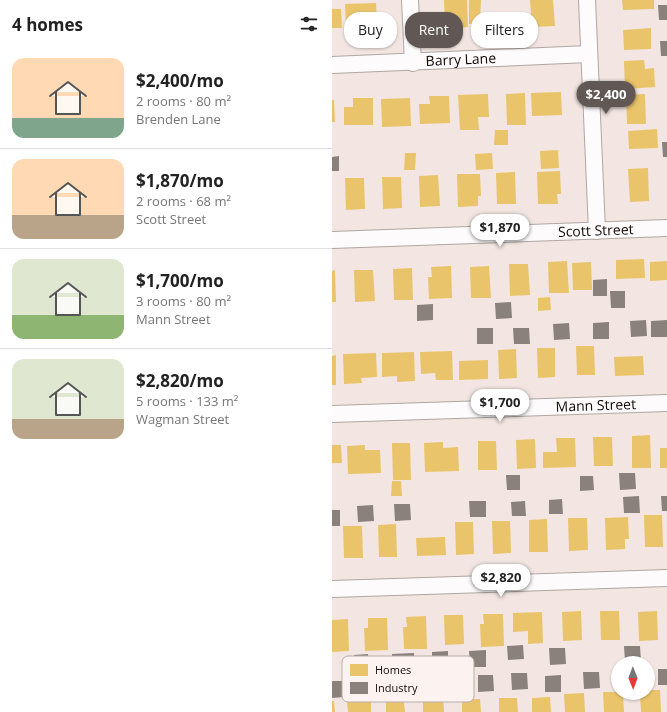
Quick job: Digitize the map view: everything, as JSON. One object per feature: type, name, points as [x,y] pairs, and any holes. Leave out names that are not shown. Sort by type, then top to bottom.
[{"type":"street","points":[[410,0],[413,63]]},
{"type":"street","points":[[587,0],[598,231]]},
{"type":"street","name":"Barry Lane","points":[[332,65],[413,63],[589,54]]},
{"type":"street","name":"Scott Street","points":[[332,240],[667,228]]},
{"type":"street","name":"Mann Street","points":[[332,414],[667,403]]},
{"type":"street","points":[[332,589],[667,578]]},
{"type":"building: Homes","points":[[444,0],[467,0],[468,27],[463,27],[463,12],[444,12]]},
{"type":"building: Homes","points":[[469,0],[481,0],[480,12],[471,12],[471,24],[469,24]]},
{"type":"building: Homes","points":[[530,0],[553,0],[555,26],[538,27],[538,12],[531,12]]},
{"type":"building: Homes","points":[[622,0],[654,0],[654,9],[623,10]]},
{"type":"building: Homes","points":[[376,3],[376,12],[345,12],[345,4]]},
{"type":"building: Homes","points":[[332,9],[341,9],[342,28],[332,28]]},
{"type":"building: Homes","points":[[651,28],[651,49],[624,50],[623,30]]},
{"type":"building: Homes","points":[[644,60],[645,69],[654,68],[655,87],[625,89],[624,61]]},
{"type":"building: Homes","points":[[561,92],[562,115],[532,116],[531,93]]},
{"type":"building: Homes","points":[[525,93],[526,125],[507,125],[506,94]]},
{"type":"building: Homes","points":[[488,94],[489,117],[478,117],[479,130],[460,130],[458,95]]},
{"type":"building: Homes","points":[[645,94],[646,124],[627,124],[626,95]]},
{"type":"building: Homes","points":[[429,96],[449,96],[450,123],[420,124],[419,104],[430,104]]},
{"type":"building: Homes","points":[[353,98],[373,98],[373,125],[344,125],[344,107],[353,107]]},
{"type":"building: Homes","points":[[410,98],[411,126],[382,127],[381,99]]},
{"type":"building: Homes","points":[[332,100],[334,100],[335,122],[332,122]]},
{"type":"building: Homes","points":[[657,129],[658,148],[629,149],[628,131]]},
{"type":"building: Homes","points":[[495,130],[508,130],[508,145],[494,145]]},
{"type":"building: Homes","points":[[558,150],[559,168],[541,169],[540,151]]},
{"type":"building: Homes","points":[[405,153],[416,153],[415,170],[404,170]]},
{"type":"building: Homes","points":[[492,153],[493,169],[476,170],[475,154]]},
{"type":"building: Homes","points":[[648,168],[649,201],[630,202],[628,169]]},
{"type":"building: Homes","points":[[560,171],[561,194],[557,194],[558,204],[538,204],[537,172]]},
{"type":"building: Homes","points":[[515,172],[516,204],[497,204],[496,173]]},
{"type":"building: Homes","points":[[457,174],[480,174],[481,196],[478,196],[478,206],[458,207]]},
{"type":"building: Homes","points":[[438,175],[440,206],[420,207],[419,176]]},
{"type":"building: Homes","points":[[382,177],[401,177],[402,208],[383,209]]},
{"type":"building: Homes","points":[[345,178],[364,178],[365,209],[346,210]]},
{"type":"building: Homes","points":[[644,259],[645,278],[616,279],[616,260]]},
{"type":"building: Homes","points":[[567,261],[569,293],[549,293],[548,262]]},
{"type":"building: Homes","points":[[667,261],[667,280],[650,281],[650,262]]},
{"type":"building: Homes","points":[[591,262],[592,290],[573,290],[572,263]]},
{"type":"building: Homes","points":[[509,264],[528,264],[530,295],[510,296]]},
{"type":"building: Homes","points":[[451,266],[452,298],[429,299],[428,277],[432,277],[431,267]]},
{"type":"building: Homes","points":[[489,266],[491,298],[471,298],[470,267]]},
{"type":"building: Homes","points":[[412,268],[413,300],[394,300],[393,269]]},
{"type":"building: Homes","points":[[335,270],[336,302],[332,302],[332,271]]},
{"type":"building: Homes","points":[[354,270],[373,270],[375,301],[355,302]]},
{"type":"building: Homes","points":[[550,297],[551,310],[538,311],[538,298]]},
{"type":"building: Homes","points":[[576,346],[594,346],[595,375],[577,375]]},
{"type":"building: Homes","points":[[537,348],[555,348],[555,377],[538,378]]},
{"type":"building: Homes","points":[[516,349],[517,378],[499,379],[498,350]]},
{"type":"building: Homes","points":[[452,351],[453,380],[436,380],[435,373],[421,374],[420,352]]},
{"type":"building: Homes","points":[[414,352],[415,381],[397,382],[397,376],[382,377],[382,353]]},
{"type":"building: Homes","points":[[376,353],[377,377],[361,378],[362,383],[344,384],[343,354]]},
{"type":"building: Homes","points":[[336,355],[336,385],[332,385],[332,356]]},
{"type":"building: Homes","points":[[643,356],[644,375],[615,376],[614,357]]},
{"type":"building: Homes","points":[[488,360],[488,379],[459,380],[459,361]]},
{"type":"building: Homes","points":[[650,435],[651,468],[632,468],[632,436]]},
{"type":"building: Homes","points":[[593,437],[612,437],[613,466],[594,466]]},
{"type":"building: Homes","points":[[556,438],[575,438],[576,467],[543,468],[543,452],[557,452]]},
{"type":"building: Homes","points":[[535,439],[536,468],[517,469],[516,440]]},
{"type":"building: Homes","points":[[478,441],[496,441],[497,470],[478,470]]},
{"type":"building: Homes","points":[[443,442],[443,448],[458,447],[459,471],[425,472],[424,443]]},
{"type":"building: Homes","points":[[392,443],[410,443],[411,480],[393,480]]},
{"type":"building: Homes","points":[[332,445],[341,445],[342,463],[332,463]]},
{"type":"building: Homes","points":[[365,445],[365,450],[380,450],[381,473],[348,474],[347,446]]},
{"type":"building: Homes","points":[[660,448],[667,448],[667,468],[660,468]]},
{"type":"building: Homes","points":[[392,481],[401,481],[402,496],[391,496]]},
{"type":"building: Homes","points":[[644,515],[662,515],[663,547],[645,547]]},
{"type":"building: Homes","points":[[628,517],[629,539],[625,539],[625,549],[606,550],[605,518]]},
{"type":"building: Homes","points":[[568,518],[587,518],[588,550],[569,551]]},
{"type":"building: Homes","points":[[547,519],[548,552],[529,552],[529,520]]},
{"type":"building: Homes","points":[[492,521],[510,521],[511,553],[493,554]]},
{"type":"building: Homes","points":[[455,522],[473,522],[474,554],[456,555]]},
{"type":"building: Homes","points":[[396,524],[397,557],[379,557],[378,525]]},
{"type":"building: Homes","points":[[343,526],[362,526],[363,558],[344,558]]},
{"type":"building: Homes","points":[[445,537],[446,555],[417,556],[416,538]]},
{"type":"building: Homes","points":[[581,611],[582,640],[563,641],[562,612]]},
{"type":"building: Homes","points":[[600,611],[619,611],[620,640],[601,640]]},
{"type":"building: Homes","points":[[657,611],[658,640],[639,641],[638,612]]},
{"type":"building: Homes","points":[[542,612],[543,643],[528,644],[528,631],[513,632],[513,613]]},
{"type":"building: Homes","points":[[483,614],[503,614],[504,646],[481,647],[480,624],[484,624]]},
{"type":"building: Homes","points":[[444,615],[463,615],[464,644],[445,645]]},
{"type":"building: Homes","points":[[426,616],[427,649],[404,649],[403,627],[407,627],[406,617]]},
{"type":"building: Homes","points":[[368,618],[387,618],[388,650],[365,651],[364,628],[368,628]]},
{"type":"building: Homes","points":[[348,619],[349,651],[332,652],[332,620]]},
{"type":"building: Homes","points":[[655,690],[660,690],[661,712],[641,712],[640,700],[655,700]]},
{"type":"building: Homes","points":[[603,692],[611,692],[611,700],[623,700],[624,712],[604,712]]},
{"type":"building: Homes","points":[[584,693],[585,712],[565,712],[564,694]]},
{"type":"building: Homes","points":[[550,697],[551,712],[532,712],[532,698]]},
{"type":"building: Homes","points":[[499,698],[517,698],[518,712],[499,712]]},
{"type":"building: Homes","points":[[474,699],[480,699],[481,712],[462,712],[462,702],[474,702]]},
{"type":"building: Homes","points":[[332,701],[334,701],[335,712],[332,712]]},
{"type":"building: Homes","points":[[347,702],[371,702],[371,712],[348,712]]},
{"type":"building: Homes","points":[[386,702],[404,702],[405,712],[386,712]]},
{"type":"building: Homes","points":[[423,702],[443,702],[444,712],[423,712]]},
{"type":"building: Industry","points":[[658,5],[667,5],[667,20],[659,20]]},
{"type":"building: Industry","points":[[660,41],[667,41],[667,56],[661,56]]},
{"type":"building: Industry","points":[[662,142],[667,142],[667,157],[663,157]]},
{"type":"building: Industry","points":[[339,156],[339,171],[332,171],[332,157]]},
{"type":"building: Industry","points":[[607,279],[607,296],[593,296],[593,280]]},
{"type":"building: Industry","points":[[610,291],[625,291],[625,308],[611,308]]},
{"type":"building: Industry","points":[[511,302],[512,318],[496,319],[495,303]]},
{"type":"building: Industry","points":[[433,304],[433,320],[417,321],[417,305]]},
{"type":"building: Industry","points":[[646,320],[647,336],[631,337],[630,321]]},
{"type":"building: Industry","points":[[667,320],[667,337],[651,337],[651,321]]},
{"type":"building: Industry","points":[[609,322],[609,339],[593,339],[593,323]]},
{"type":"building: Industry","points":[[569,323],[570,339],[554,340],[553,324]]},
{"type":"building: Industry","points":[[477,328],[493,328],[493,344],[477,344]]},
{"type":"building: Industry","points":[[513,328],[529,328],[530,344],[514,344]]},
{"type":"building: Industry","points":[[619,473],[635,473],[636,489],[620,490]]},
{"type":"building: Industry","points":[[506,475],[520,475],[520,490],[507,490]]},
{"type":"building: Industry","points":[[580,476],[593,476],[594,490],[580,491]]},
{"type":"building: Industry","points":[[639,496],[640,513],[624,513],[623,497]]},
{"type":"building: Industry","points":[[661,496],[667,496],[667,511],[662,511]]},
{"type":"building: Industry","points":[[562,499],[563,514],[549,514],[549,500]]},
{"type":"building: Industry","points":[[469,501],[486,501],[486,517],[470,517]]},
{"type":"building: Industry","points":[[525,501],[526,516],[512,516],[511,502]]},
{"type":"building: Industry","points":[[394,504],[410,504],[411,520],[395,521]]},
{"type":"building: Industry","points":[[373,505],[374,521],[358,522],[357,506]]},
{"type":"building: Industry","points":[[332,510],[340,510],[340,526],[332,526]]},
{"type":"building: Industry","points":[[523,645],[524,659],[508,660],[507,646]]},
{"type":"building: Industry","points":[[624,646],[640,646],[641,656],[625,656]]},
{"type":"building: Industry","points":[[549,648],[565,648],[566,664],[550,665]]},
{"type":"building: Industry","points":[[486,650],[486,667],[474,667],[474,656],[469,656],[469,651]]},
{"type":"building: Industry","points":[[448,651],[448,656],[432,656],[432,652]]},
{"type":"building: Industry","points":[[414,653],[414,656],[392,656],[392,654]]},
{"type":"building: Industry","points":[[368,654],[368,656],[354,656]]},
{"type":"building: Industry","points":[[658,669],[667,669],[667,685],[658,685]]},
{"type":"building: Industry","points":[[583,672],[599,672],[600,688],[584,689]]},
{"type":"building: Industry","points":[[511,673],[527,673],[528,689],[512,690]]},
{"type":"building: Industry","points":[[478,675],[493,675],[494,691],[478,692]]},
{"type":"building: Industry","points":[[561,675],[561,692],[545,692],[545,676]]},
{"type":"building: Industry","points":[[332,681],[342,681],[342,697],[332,698]]}]
